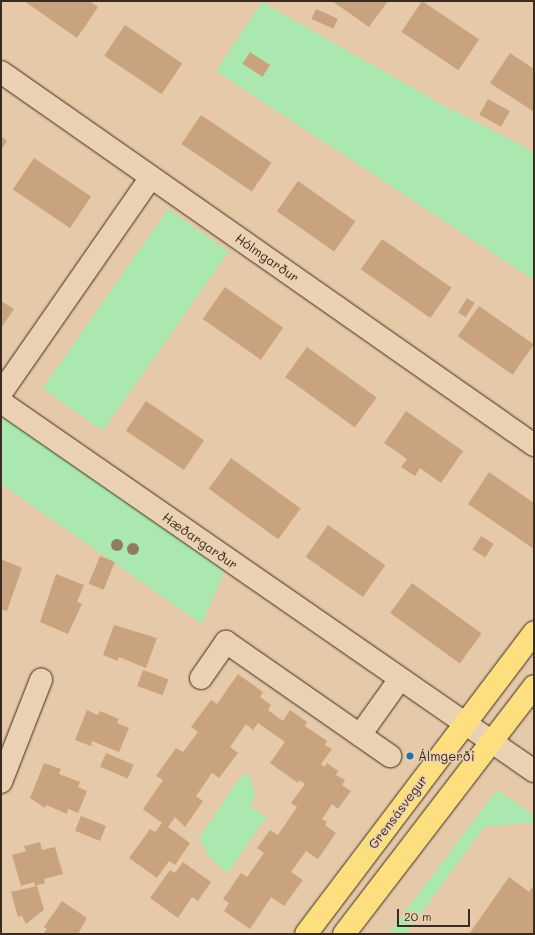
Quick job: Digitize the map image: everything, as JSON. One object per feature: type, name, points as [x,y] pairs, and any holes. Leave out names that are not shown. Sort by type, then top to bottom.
[{"type":"main road","name":"Grensásvegur","points":[[306,934],[534,632]]},
{"type":"main road","points":[[344,934],[534,686]]},
{"type":"street","name":"Hólmgarður","points":[[1,72],[534,445]]},
{"type":"street","points":[[1,394],[151,177]]},
{"type":"street","name":"Hæðargarður","points":[[1,402],[491,742]]},
{"type":"street","points":[[200,678],[226,642],[390,756]]},
{"type":"street","points":[[360,735],[400,679]]},
{"type":"street","points":[[1,782],[41,680]]},
{"type":"street","points":[[491,742],[534,771]]},
{"type":"green space","points":[[262,2],[441,104],[534,152],[534,280],[216,71]]},
{"type":"green space","points":[[168,209],[229,251],[103,431],[42,388]]},
{"type":"green space","points":[[1,414],[226,568],[202,624],[1,484]]},
{"type":"green space","points":[[248,772],[255,794],[250,806],[266,817],[228,873],[210,858],[199,838],[238,780]]},
{"type":"green space","points":[[497,790],[534,815],[534,826],[530,823],[484,827],[406,934],[388,934]]},
{"type":"building","points":[[24,1],[89,1],[98,7],[77,38]]},
{"type":"building","points":[[332,1],[388,1],[369,27]]},
{"type":"building","points":[[422,1],[479,40],[459,70],[401,32]]},
{"type":"building","points":[[316,9],[338,19],[333,29],[312,19]]},
{"type":"building","points":[[125,25],[182,64],[162,94],[104,56]]},
{"type":"building","points":[[250,52],[270,65],[263,77],[242,64]]},
{"type":"building","points":[[510,53],[534,69],[534,112],[490,83]]},
{"type":"building","points":[[488,99],[510,111],[501,127],[479,115]]},
{"type":"building","points":[[201,115],[271,163],[252,192],[181,144]]},
{"type":"building","points":[[1,136],[7,141],[1,150]]},
{"type":"building","points":[[34,158],[91,197],[70,228],[13,190]]},
{"type":"building","points":[[298,181],[355,221],[334,251],[277,211]]},
{"type":"building","points":[[382,239],[452,288],[430,318],[361,269]]},
{"type":"building","points":[[225,287],[283,328],[261,360],[203,319]]},
{"type":"building","points":[[467,298],[475,303],[466,317],[458,312]]},
{"type":"building","points":[[1,301],[14,309],[1,328]]},
{"type":"building","points":[[479,306],[534,344],[513,375],[458,336]]},
{"type":"building","points":[[307,347],[377,398],[355,427],[285,377]]},
{"type":"building","points":[[146,401],[204,440],[184,470],[126,431]]},
{"type":"building","points":[[406,411],[463,451],[441,483],[420,468],[415,476],[401,467],[407,459],[384,443]]},
{"type":"building","points":[[231,458],[301,509],[278,539],[209,489]]},
{"type":"building","points":[[489,472],[534,503],[534,549],[468,504]]},
{"type":"building","points":[[328,525],[385,565],[363,597],[306,557]]},
{"type":"building","points":[[481,536],[494,544],[485,558],[473,550]]},
{"type":"building","points":[[100,556],[115,562],[104,590],[89,584]]},
{"type":"building","points":[[1,559],[22,568],[7,611],[1,609]]},
{"type":"building","points":[[56,574],[84,585],[77,602],[82,604],[68,634],[40,622]]},
{"type":"building","points":[[412,583],[482,634],[460,663],[390,613]]},
{"type":"building","points":[[114,625],[157,638],[146,668],[119,657],[118,661],[103,655]]},
{"type":"building","points":[[143,670],[168,679],[163,695],[137,686]]},
{"type":"building","points":[[238,674],[263,692],[260,697],[271,705],[268,710],[283,721],[290,710],[307,722],[305,726],[327,741],[325,745],[332,749],[321,764],[324,767],[327,763],[338,771],[336,775],[345,780],[342,785],[351,791],[338,809],[332,804],[322,819],[327,822],[325,825],[336,833],[318,859],[306,851],[291,872],[303,880],[284,906],[271,897],[250,929],[224,911],[229,903],[223,899],[241,873],[247,877],[264,853],[257,848],[270,830],[278,835],[297,807],[291,803],[305,784],[299,780],[298,783],[270,763],[285,742],[258,723],[253,730],[246,724],[230,747],[238,753],[219,778],[212,773],[196,796],[203,801],[185,827],[175,817],[168,827],[190,843],[175,865],[169,861],[157,878],[129,858],[150,829],[155,832],[162,823],[143,809],[163,780],[156,776],[176,748],[183,752],[198,732],[191,727],[211,700],[217,704]]},
{"type":"building","points":[[87,710],[98,715],[100,711],[119,719],[117,723],[129,728],[119,752],[92,741],[91,746],[75,740]]},
{"type":"building","points":[[106,753],[134,765],[128,779],[100,767]]},
{"type":"building","points":[[44,763],[61,769],[59,774],[80,782],[78,787],[87,791],[78,813],[68,809],[67,814],[46,805],[45,808],[30,798]]},
{"type":"building","points":[[81,816],[106,826],[100,841],[75,831]]},
{"type":"building","points":[[40,842],[42,850],[55,847],[63,874],[44,879],[45,883],[35,886],[34,882],[21,886],[12,855],[26,851],[24,846]]},
{"type":"building","points":[[183,862],[211,882],[198,901],[192,897],[178,918],[150,898],[170,870],[175,873]]},
{"type":"building","points":[[509,877],[529,892],[534,885],[534,933],[469,934]]},
{"type":"building","points":[[37,886],[44,910],[26,924],[22,916],[18,917],[11,892]]},
{"type":"building","points":[[62,901],[87,918],[78,934],[43,934],[47,929],[44,927]]},
{"type":"place","name":"Álmgerði","points":[[410,756]]}]
